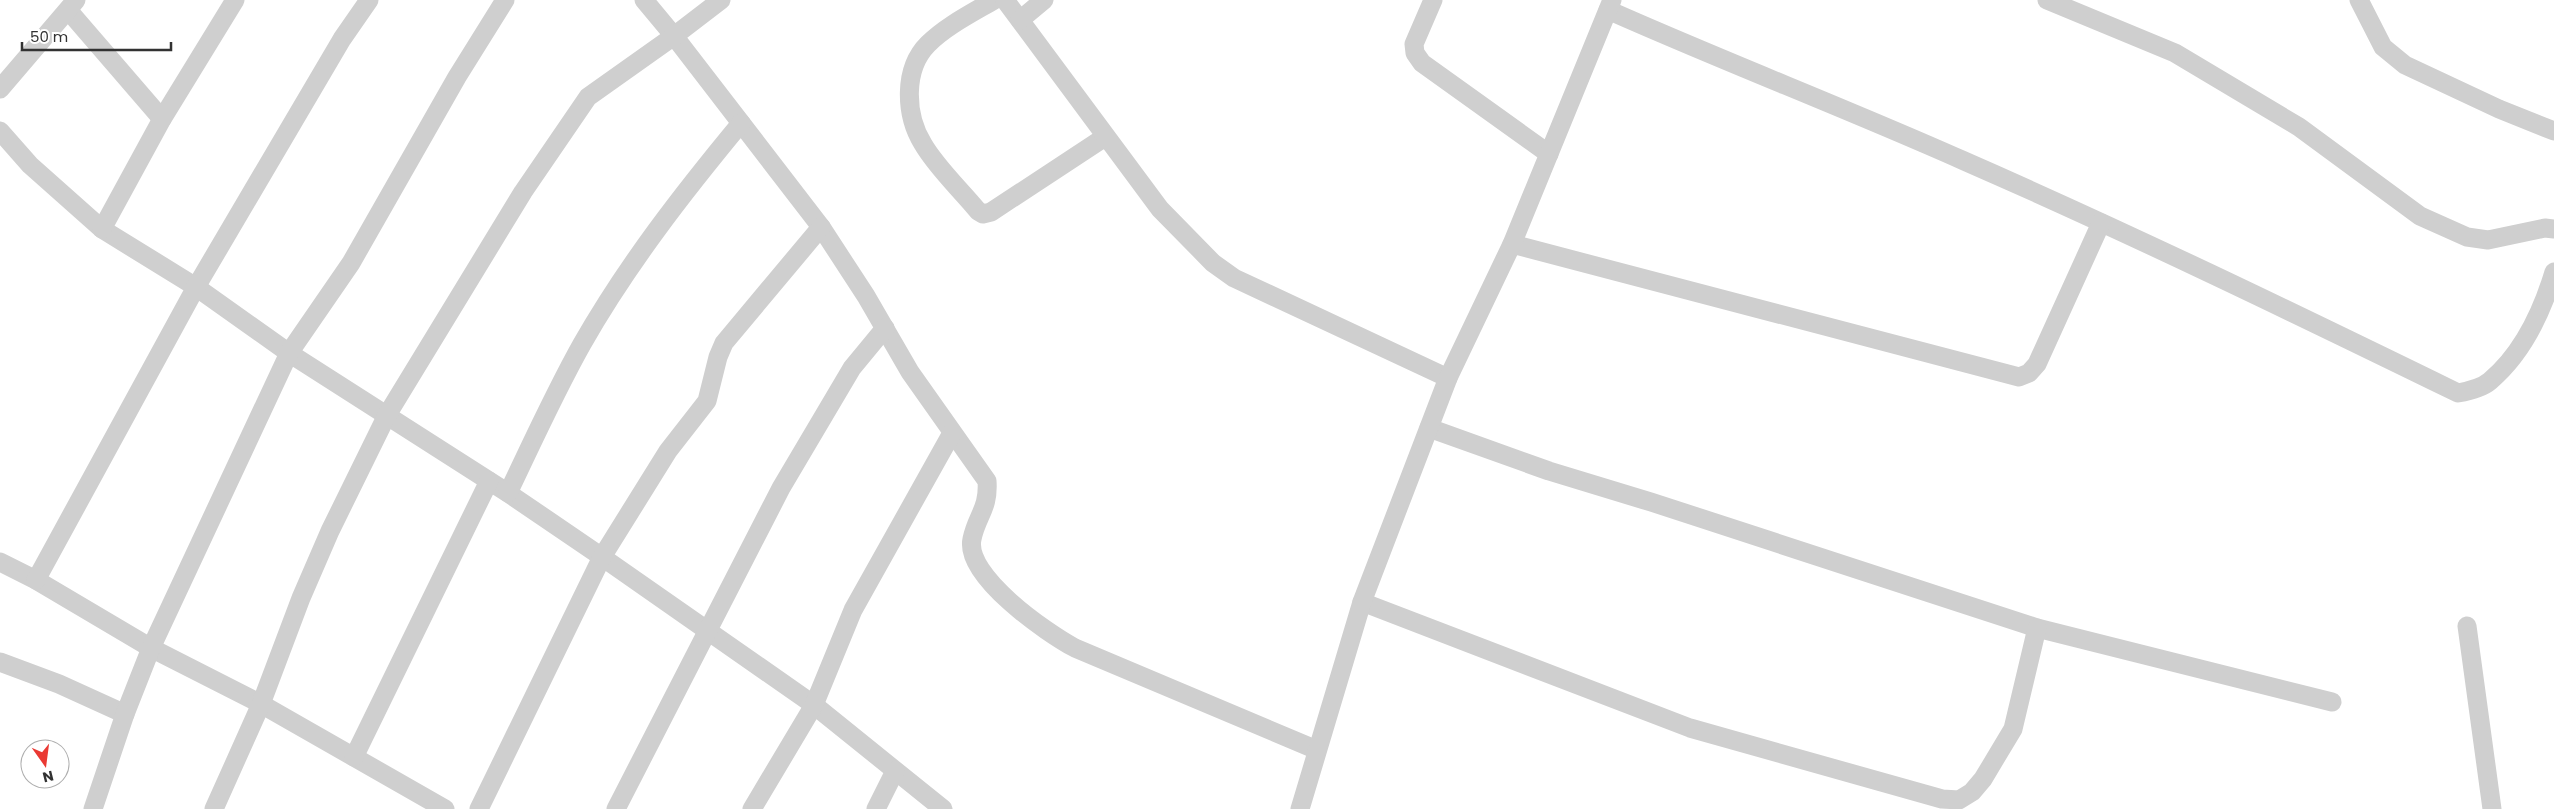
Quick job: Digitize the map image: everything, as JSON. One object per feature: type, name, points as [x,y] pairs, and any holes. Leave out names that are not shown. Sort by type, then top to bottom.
[{"type":"street","points":[[102,229],[162,119],[235,0]]},
{"type":"street","points":[[36,580],[196,287],[342,38],[369,0]]},
{"type":"street","points":[[93,809],[125,714],[151,648],[289,353],[351,263],[457,77],[505,0]]},
{"type":"street","points":[[644,0],[674,36],[820,226],[885,328],[910,372],[987,481],[986,507],[972,539],[975,561],[1008,599],[1051,635],[1075,648],[1318,750]]},
{"type":"street","points":[[214,809],[261,704],[301,598],[330,531],[387,416],[523,192],[588,97],[721,0]]},
{"type":"street","points":[[994,0],[952,26],[928,44],[916,58],[911,75],[910,94],[914,124],[923,144],[978,211],[984,214],[991,212],[1105,137]]},
{"type":"street","points":[[1004,0],[1160,209],[1213,264],[1234,278],[1448,378]]},
{"type":"street","points":[[1020,20],[1044,0]]},
{"type":"street","points":[[1434,0],[1414,44],[1415,53],[1422,63],[1548,154]]},
{"type":"street","points":[[2047,0],[2175,53],[2299,127],[2420,216],[2459,234],[2488,240],[2545,228],[2554,229]]},
{"type":"street","points":[[2359,0],[2384,47],[2405,65],[2499,109],[2554,131]]},
{"type":"street","points":[[0,89],[72,5],[162,119]]},
{"type":"street","points":[[1300,809],[1362,602],[1448,378],[1512,244],[1610,5],[1734,66],[1961,159],[2206,271],[2458,393],[2472,390],[2490,382],[2510,360],[2533,327],[2554,272]]},
{"type":"street","points":[[508,493],[578,352],[612,295],[672,207],[741,123]]},
{"type":"street","points":[[0,131],[30,165],[102,229],[131,250],[196,287],[289,353],[490,481],[602,557],[814,705],[943,809]]},
{"type":"street","points":[[1512,244],[2019,377],[2029,374],[2037,364],[2101,223]]},
{"type":"street","points":[[479,809],[602,557],[668,451],[708,401],[718,357],[724,343],[820,226]]},
{"type":"street","points":[[616,809],[781,488],[824,412],[852,368],[885,328]]},
{"type":"street","points":[[1429,428],[1549,471],[1651,502],[2037,628],[2332,702]]},
{"type":"street","points":[[752,809],[814,705],[853,610],[952,433]]},
{"type":"street","points":[[354,757],[490,481]]},
{"type":"street","points":[[0,562],[36,580],[151,648],[261,704],[445,809]]},
{"type":"street","points":[[1362,602],[1690,728],[1942,799],[1959,800],[1972,792],[1983,779],[2012,729],[2037,628]]},
{"type":"street","points":[[2467,626],[2492,809]]},
{"type":"street","points":[[0,662],[59,684],[125,714]]},
{"type":"street","points":[[876,809],[895,771]]}]
